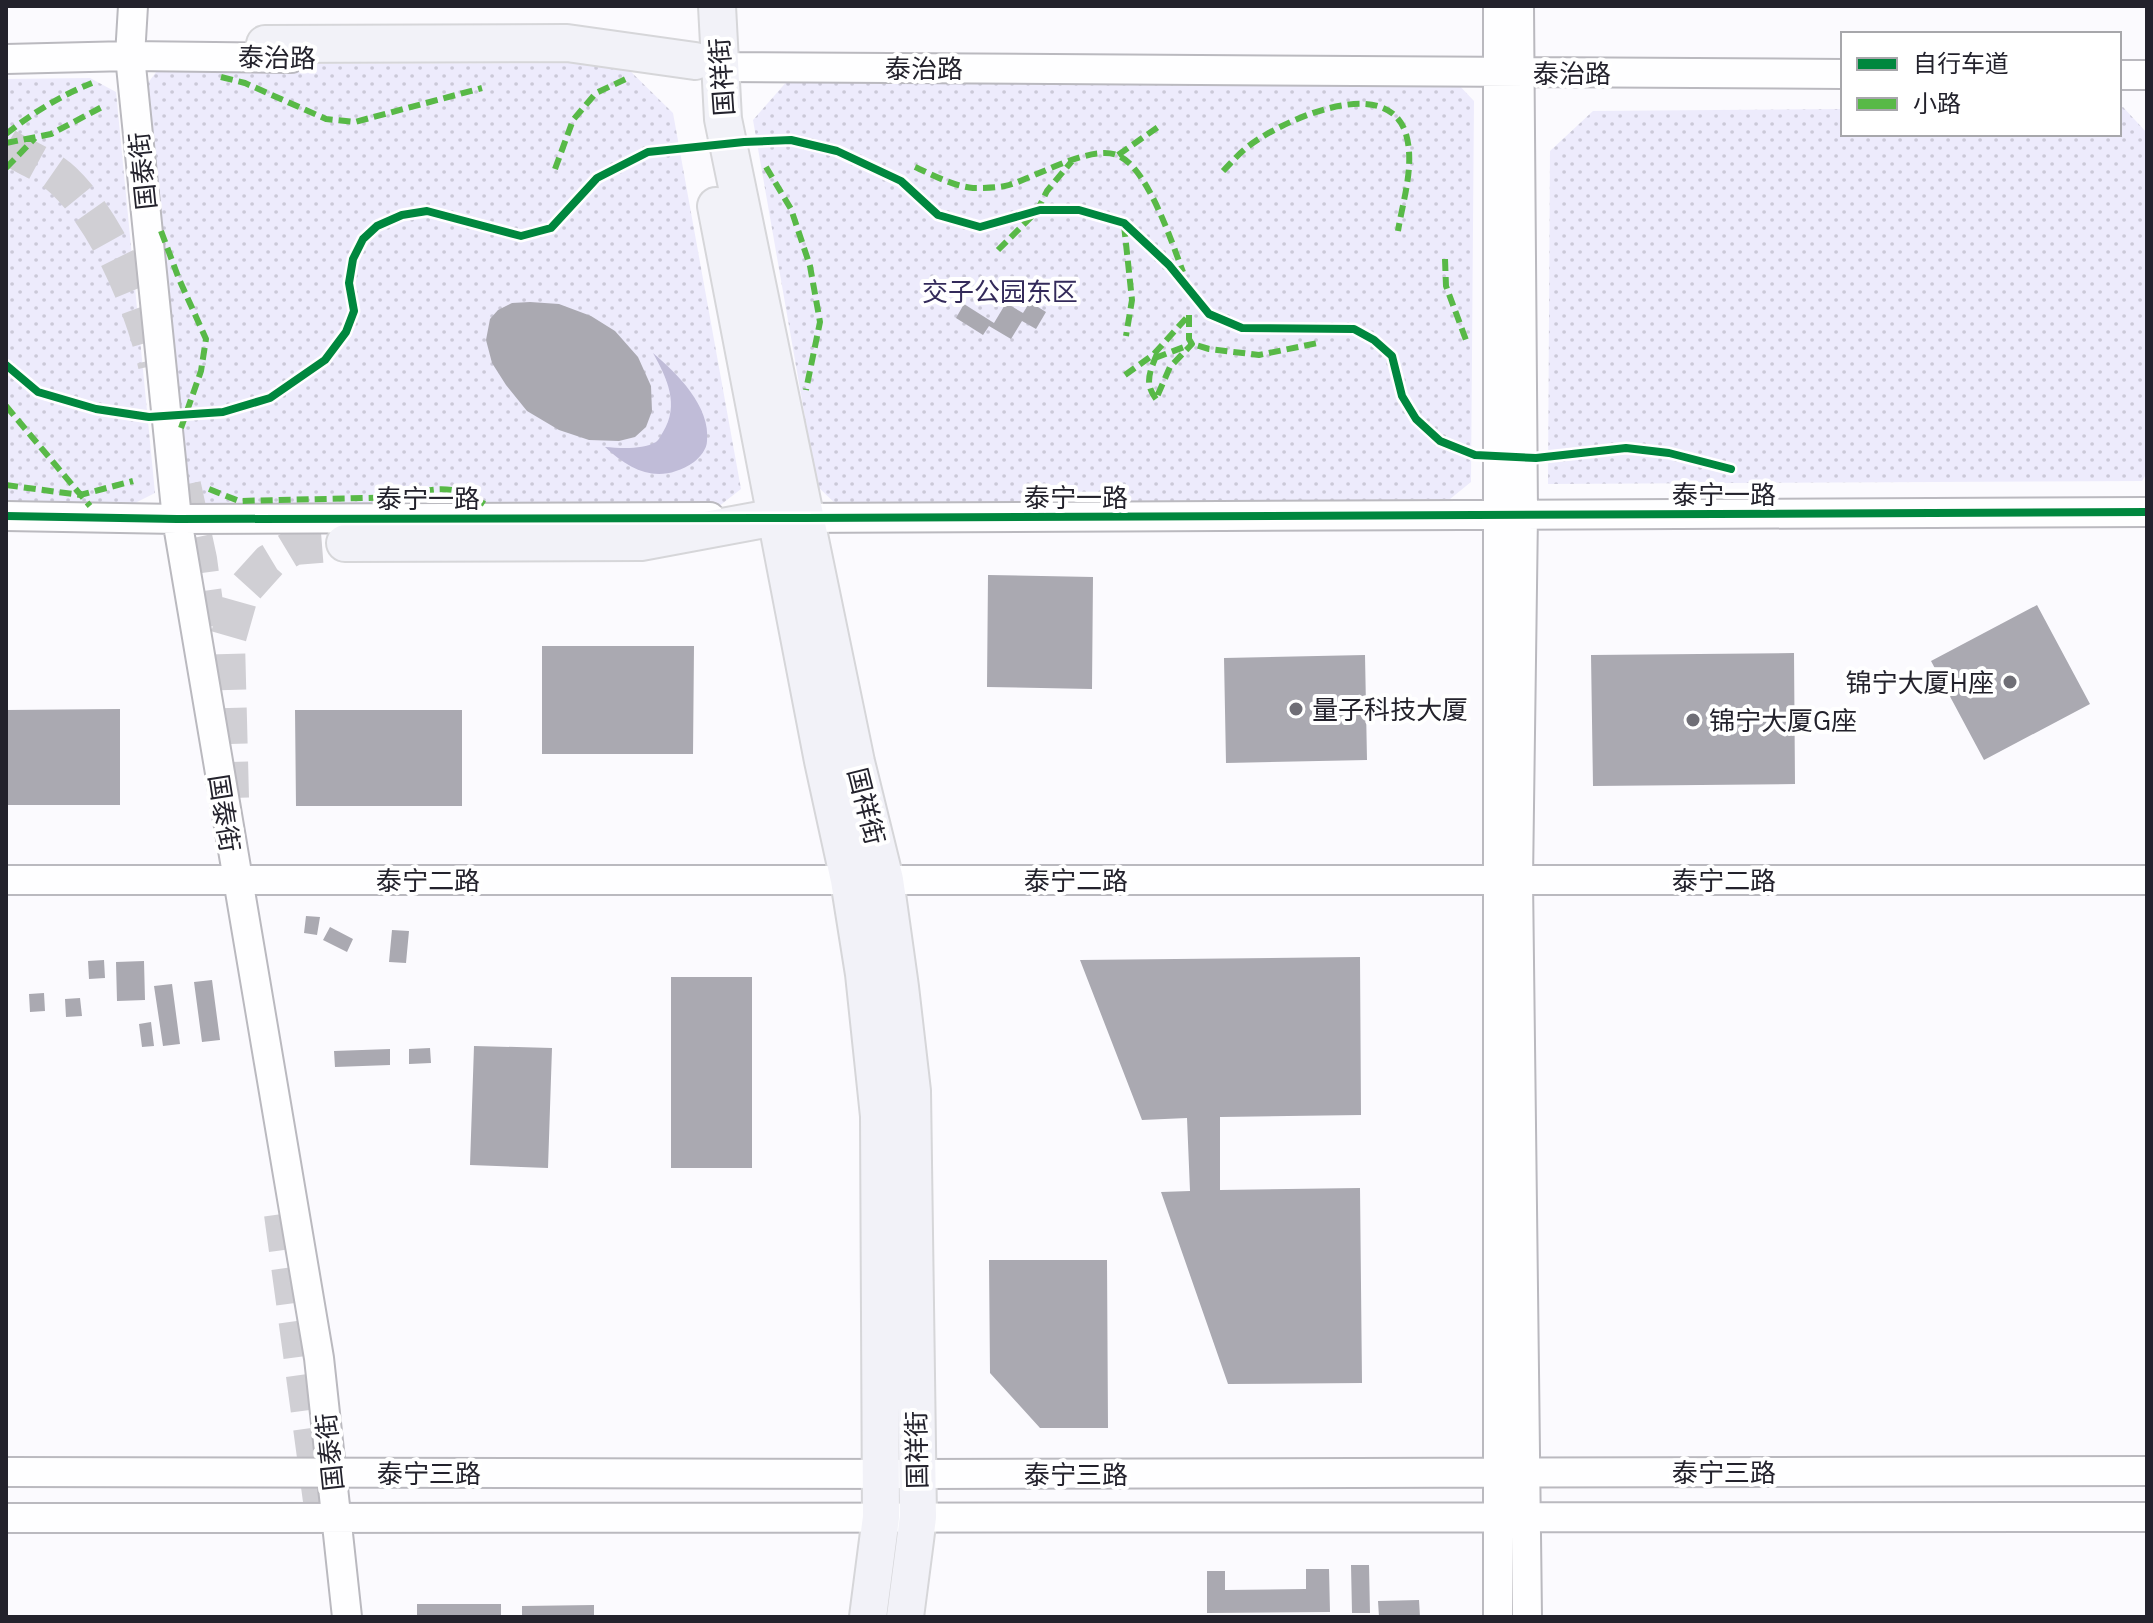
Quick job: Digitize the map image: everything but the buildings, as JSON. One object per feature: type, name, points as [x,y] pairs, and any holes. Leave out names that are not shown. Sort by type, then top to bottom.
[{"type":"main road","name":"国祥街","points":[[693,6],[723,119],[790,518],[823,761],[849,880],[864,974],[879,1116],[881,1517],[868,1617]]},
{"type":"main road","name":"国祥街","points":[[707,64],[717,6]]},
{"type":"main road","points":[[265,44],[567,43],[707,64]]},
{"type":"main road","name":"国祥街","points":[[790,518],[885,880],[912,1091],[918,1517],[905,1617]]},
{"type":"main road","points":[[345,543],[641,542],[790,518]]},
{"type":"street","name":"国泰街","points":[[133,6],[130,56],[177,519],[319,1358],[347,1617]]},
{"type":"street","points":[[1498,6],[1508,72],[1511,514],[1498,1617]]},
{"type":"street","points":[[1508,72],[1519,6]]},
{"type":"street","name":"泰治路","points":[[6,59],[130,56],[1841,74]]},
{"type":"street","points":[[2121,75],[2147,75]]},
{"type":"street","name":"泰宁一路","points":[[6,516],[177,519],[790,518],[2147,512]]},
{"type":"street","name":"泰宁二路","points":[[6,880],[2147,880]]},
{"type":"street","points":[[1508,880],[1527,1472],[1527,1617]]},
{"type":"street","name":"泰宁三路","points":[[6,1472],[917,1474],[2147,1471]]},
{"type":"street","name":"泰宁三路","points":[[6,1518],[2147,1517]]},
{"type":"green space","points":[[622,63],[673,113],[741,489],[718,507],[206,515],[188,490],[145,87],[162,64]]},
{"type":"green space","points":[[90,78],[116,92],[155,493],[135,503],[6,501],[6,79]]},
{"type":"green space","name":"交子公园东区","points":[[789,79],[1456,82],[1474,101],[1471,482],[1450,499],[838,506],[817,486],[753,120]]},
{"type":"green space","points":[[2123,107],[2147,133],[2147,473],[2142,481],[1548,484],[1550,151],[1593,111],[1841,109],[1841,136],[2121,136]]},
{"type":"shaded area","points":[[653,353],[672,370],[698,403],[707,428],[703,453],[682,469],[670,473],[636,469],[605,447],[644,446],[656,442],[663,432],[671,412],[670,392]]},
{"type":"tunnel","points":[[6,146],[58,176],[95,219],[133,292],[156,365]]},
{"type":"tunnel","points":[[183,485],[199,559],[210,640]]},
{"type":"tunnel","points":[[231,798],[227,642],[241,593],[269,562],[294,547],[345,543]]},
{"type":"tunnel","points":[[282,1214],[322,1508]]},
{"type":"marked path","points":[[221,77],[245,83],[326,119],[355,122],[482,88]]},
{"type":"marked path","points":[[555,169],[573,120],[596,93],[630,77]]},
{"type":"marked path","points":[[6,134],[48,105],[92,83]]},
{"type":"marked path","points":[[1223,171],[1250,145],[1285,124],[1333,107],[1357,104],[1378,106],[1395,116],[1406,134],[1408,146],[1407,182],[1398,231]]},
{"type":"marked path","points":[[6,143],[51,134],[102,107]]},
{"type":"marked path","points":[[1118,155],[1161,125]]},
{"type":"marked path","points":[[6,168],[35,138]]},
{"type":"marked path","points":[[915,167],[958,185],[991,188],[1009,185],[1080,157],[1108,153],[1119,156],[1130,164],[1149,191],[1183,272]]},
{"type":"marked path","points":[[998,250],[1037,211],[1047,191],[1072,161]]},
{"type":"marked path","points":[[766,167],[791,209],[810,266],[820,322],[806,390]]},
{"type":"marked path","points":[[1124,225],[1132,300],[1126,336]]},
{"type":"marked path","points":[[161,231],[206,339],[201,371],[181,428]]},
{"type":"marked path","points":[[1445,259],[1446,286],[1466,340]]},
{"type":"marked path","points":[[1189,315],[1189,339],[1192,344],[1209,349],[1259,355],[1318,343]]},
{"type":"marked path","points":[[1125,375],[1153,355],[1189,315]]},
{"type":"marked path","points":[[1155,358],[1192,344],[1170,367],[1156,399]]},
{"type":"marked path","points":[[1156,399],[1149,381],[1158,351]]},
{"type":"marked path","points":[[6,406],[90,506]]},
{"type":"marked path","points":[[6,485],[80,495],[133,481]]},
{"type":"marked path","points":[[209,489],[239,501],[405,497],[438,489],[458,491],[489,507]]},
{"type":"cycle path","points":[[6,365],[38,392],[96,409],[149,417],[223,412],[270,398],[325,360],[346,332],[354,311],[349,283],[353,259],[363,239],[377,226],[402,215],[427,211],[521,236],[551,228],[597,178],[648,152],[791,140],[837,151],[901,181],[938,215],[980,227],[1040,210],[1079,210],[1124,223],[1169,265],[1209,314],[1242,328],[1354,329],[1374,340],[1392,356],[1402,396],[1416,419],[1440,441],[1475,455],[1536,458],[1626,448],[1669,453],[1731,469]]},
{"type":"cycle path","points":[[6,516],[177,519],[805,518],[2147,512]]},
{"type":"place","name":"锦宁大厦H座","points":[[2010,682]]},
{"type":"place","name":"量子科技大厦","points":[[1296,709]]},
{"type":"place","name":"锦宁大厦G座","points":[[1693,720]]}]
